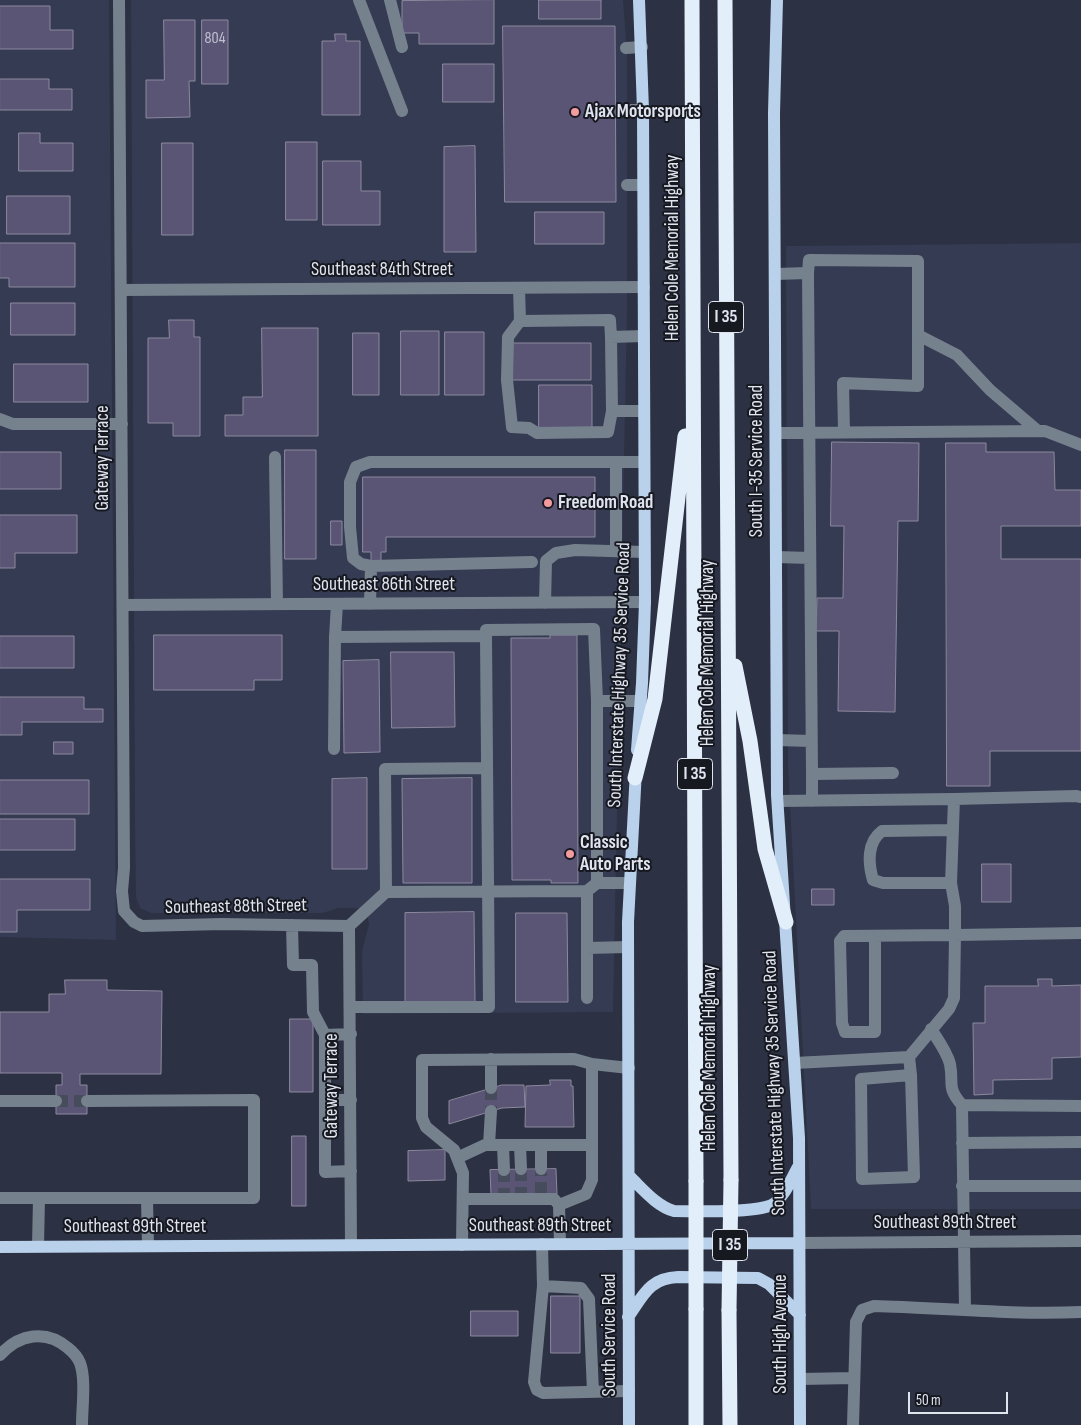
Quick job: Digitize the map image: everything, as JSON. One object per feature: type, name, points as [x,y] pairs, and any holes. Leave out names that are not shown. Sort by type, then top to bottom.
[{"type":"highway","name":"Helen Cole Memorial Highway","points":[[692,0],[696,1425]]},
{"type":"highway","name":"Helen Cole Memorial Highway","points":[[724,0],[731,1180],[730,1425]]},
{"type":"highway","points":[[635,778],[655,700],[693,367]]},
{"type":"highway","points":[[728,634],[750,741],[765,849],[786,922]]},
{"type":"main road","points":[[639,0],[642,47],[644,287]]},
{"type":"main road","name":"South I-35 Service Road","points":[[777,0],[774,113],[777,740],[778,801],[786,922]]},
{"type":"main road","name":"South Interstate Highway 35 Service Road","points":[[628,1244],[629,883],[641,701],[645,602],[644,287]]},
{"type":"main road","name":"South Interstate Highway 35 Service Road","points":[[786,922],[799,1165],[799,1243]]},
{"type":"main road","points":[[629,1176],[668,1210],[747,1210],[772,1205],[780,1199],[799,1165]]},
{"type":"main road","name":"Southeast 89th Street","points":[[0,1246],[799,1243]]},
{"type":"main road","name":"South High Avenue","points":[[799,1243],[800,1425]]},
{"type":"main road","name":"South Service Road","points":[[628,1244],[629,1425]]},
{"type":"main road","points":[[628,1317],[652,1284],[668,1277],[758,1278],[769,1284],[800,1315]]},
{"type":"street","name":"Gateway Terrace","points":[[119,0],[124,868],[122,891],[127,915]]},
{"type":"street","points":[[359,0],[402,111]]},
{"type":"street","points":[[390,0],[402,47]]},
{"type":"street","points":[[626,48],[642,47]]},
{"type":"street","points":[[627,110],[643,110]]},
{"type":"street","points":[[627,184],[643,185]]},
{"type":"street","points":[[812,801],[808,433],[809,260],[918,261],[918,386],[843,383],[844,432]]},
{"type":"street","points":[[775,274],[808,273]]},
{"type":"street","name":"Southeast 84th Street","points":[[121,290],[644,287]]},
{"type":"street","points":[[519,288],[520,322],[508,337],[507,380],[512,427],[529,428],[537,434],[608,432],[612,412],[610,320],[520,322]]},
{"type":"street","points":[[918,335],[957,355],[990,390],[1038,431]]},
{"type":"street","points":[[611,337],[644,336]]},
{"type":"street","points":[[612,412],[644,411]]},
{"type":"street","points":[[0,418],[13,424],[122,424]]},
{"type":"street","points":[[776,433],[1045,431],[1081,445]]},
{"type":"street","points":[[275,457],[277,604]]},
{"type":"street","points":[[532,562],[371,566],[361,564],[353,558],[350,527],[350,482],[356,467],[370,462],[644,462]]},
{"type":"street","points":[[616,462],[616,551]]},
{"type":"street","points":[[545,603],[546,560],[556,553],[574,550],[644,552]]},
{"type":"street","points":[[776,557],[810,558]]},
{"type":"street","points":[[370,604],[371,566]]},
{"type":"street","name":"Southeast 86th Street","points":[[123,605],[645,602]]},
{"type":"street","points":[[334,749],[337,604]]},
{"type":"street","points":[[350,1007],[489,1007],[486,630],[594,629],[597,701],[592,887],[587,948],[587,998]]},
{"type":"street","points":[[335,637],[486,636]]},
{"type":"street","points":[[597,701],[641,701]]},
{"type":"street","points":[[777,740],[812,741]]},
{"type":"street","points":[[386,892],[385,768],[487,768]]},
{"type":"street","points":[[812,774],[893,773]]},
{"type":"street","points":[[778,801],[1081,797]]},
{"type":"street","points":[[911,1075],[861,1079],[862,1179],[914,1177],[911,1075],[909,1057],[949,1009],[954,998],[955,906],[951,883],[954,799]]},
{"type":"street","points":[[951,883],[883,883],[873,880],[870,871],[870,846],[874,837],[882,831],[952,830]]},
{"type":"street","points":[[349,926],[386,892],[488,891],[592,887],[629,883]]},
{"type":"street","name":"Southeast 88th Street","points":[[127,915],[137,924],[148,927],[179,925],[349,926]]},
{"type":"street","points":[[292,925],[294,965],[312,965],[313,1012],[325,1035],[324,1172],[351,1171]]},
{"type":"street","name":"Gateway Terrace","points":[[349,926],[351,1245]]},
{"type":"street","points":[[875,936],[875,1032],[845,1032],[842,1023],[840,941],[844,936],[1081,933]]},
{"type":"street","points":[[587,948],[628,947]]},
{"type":"street","points":[[931,1029],[946,1054],[950,1065],[953,1095],[962,1105],[965,1309]]},
{"type":"street","points":[[325,1035],[350,1034]]},
{"type":"street","points":[[794,1063],[909,1057]]},
{"type":"street","points":[[491,1059],[491,1088]]},
{"type":"street","points":[[462,1245],[463,1173],[454,1150],[426,1127],[422,1118],[422,1060],[574,1059],[592,1064],[629,1068]]},
{"type":"street","points":[[559,1204],[586,1194],[592,1180],[592,1064]]},
{"type":"street","points":[[0,1198],[254,1198],[254,1100],[87,1101]]},
{"type":"street","points":[[325,1100],[351,1100]]},
{"type":"street","points":[[0,1101],[56,1101]]},
{"type":"street","points":[[962,1105],[1081,1106]]},
{"type":"street","points":[[490,1145],[491,1111]]},
{"type":"street","points":[[962,1143],[1081,1142]]},
{"type":"street","points":[[458,1158],[485,1145],[592,1145]]},
{"type":"street","points":[[503,1145],[504,1170]]},
{"type":"street","points":[[520,1145],[521,1170]]},
{"type":"street","points":[[541,1145],[541,1169]]},
{"type":"street","points":[[962,1186],[1081,1186]]},
{"type":"street","points":[[463,1200],[504,1197],[554,1199],[559,1204],[560,1244]]},
{"type":"street","points":[[38,1246],[39,1198]]},
{"type":"street","points":[[147,1198],[148,1246]]},
{"type":"street","name":"Southeast 89th Street","points":[[799,1243],[1081,1241]]},
{"type":"street","points":[[542,1244],[544,1286],[534,1382],[537,1390],[543,1393],[629,1391]]},
{"type":"street","points":[[544,1286],[581,1288],[589,1299],[593,1392]]},
{"type":"street","points":[[853,1425],[856,1322],[862,1310],[874,1306],[965,1309],[1001,1313],[1081,1312]]},
{"type":"street","points":[[0,1355],[15,1342],[27,1337],[52,1338],[63,1344],[80,1363],[83,1376],[82,1425]]},
{"type":"street","points":[[800,1378],[854,1378]]},
{"type":"shaded area","points":[[0,0],[109,0],[116,940],[0,937]]},
{"type":"shaded area","points":[[131,0],[623,0],[627,52],[627,312],[613,1012],[363,1014],[362,951],[369,924],[367,914],[357,908],[338,908],[323,913],[151,913],[140,908],[136,897],[135,823]]},
{"type":"shaded area","points":[[1081,243],[1081,1209],[811,1209],[788,766],[786,246]]},
{"type":"building","points":[[494,0],[494,44],[419,44],[419,33],[402,33],[402,1]]},
{"type":"building","points":[[539,0],[601,0],[601,19],[539,19]]},
{"type":"building","points":[[0,6],[50,6],[50,30],[73,30],[73,49],[0,49]]},
{"type":"building","points":[[164,20],[195,20],[195,81],[189,81],[190,117],[146,118],[146,80],[164,80]]},
{"type":"building","points":[[202,20],[228,20],[228,84],[202,84]]},
{"type":"building","points":[[503,26],[615,26],[616,202],[505,202]]},
{"type":"building","points":[[335,34],[346,34],[346,41],[360,41],[360,115],[322,115],[322,41],[335,41]]},
{"type":"building","points":[[443,64],[494,64],[494,102],[443,102]]},
{"type":"building","points":[[0,79],[49,79],[49,89],[72,89],[72,110],[0,110]]},
{"type":"building","points":[[19,133],[40,133],[40,143],[73,143],[73,171],[19,171]]},
{"type":"building","points":[[286,142],[317,142],[317,220],[286,220]]},
{"type":"building","points":[[162,143],[193,143],[193,235],[162,235]]},
{"type":"building","points":[[475,146],[476,252],[444,252],[444,147]]},
{"type":"building","points":[[323,161],[361,161],[361,191],[380,191],[380,225],[323,225]]},
{"type":"building","points":[[7,196],[70,196],[70,234],[7,234]]},
{"type":"building","points":[[535,212],[604,212],[604,244],[535,244]]},
{"type":"building","points":[[0,243],[75,243],[75,287],[9,287],[9,278],[0,278]]},
{"type":"building","points":[[11,303],[75,303],[75,335],[11,335]]},
{"type":"building","points":[[169,320],[194,320],[194,337],[200,337],[200,436],[173,436],[173,423],[148,423],[148,338],[169,338]]},
{"type":"building","points":[[262,328],[318,328],[318,436],[225,436],[225,415],[243,415],[243,397],[262,397]]},
{"type":"building","points":[[401,331],[439,331],[439,395],[401,395]]},
{"type":"building","points":[[445,332],[484,332],[484,395],[445,395]]},
{"type":"building","points":[[353,333],[379,333],[379,395],[353,395]]},
{"type":"building","points":[[511,343],[591,343],[591,380],[511,380]]},
{"type":"building","points":[[14,364],[88,364],[88,402],[14,402]]},
{"type":"building","points":[[539,385],[592,385],[592,429],[539,429]]},
{"type":"building","points":[[832,442],[919,443],[918,521],[898,521],[895,712],[838,711],[839,631],[816,631],[817,598],[843,598],[844,526],[831,526]]},
{"type":"building","points":[[946,443],[986,443],[986,452],[1054,452],[1055,490],[1081,490],[1081,526],[1001,526],[1001,559],[1081,559],[1081,751],[990,751],[990,786],[947,786]]},
{"type":"building","points":[[285,450],[316,450],[316,559],[285,559]]},
{"type":"building","points":[[0,452],[61,452],[61,489],[0,489]]},
{"type":"building","points":[[363,477],[595,477],[595,537],[386,537],[386,552],[381,552],[381,561],[371,561],[371,552],[363,552]]},
{"type":"building","points":[[0,515],[77,515],[77,553],[15,553],[15,568],[0,568]]},
{"type":"building","points":[[331,521],[342,521],[342,545],[331,545]]},
{"type":"building","points":[[154,635],[282,635],[282,680],[254,680],[254,690],[154,690]]},
{"type":"building","points":[[550,635],[577,635],[578,883],[551,883],[551,880],[512,880],[511,638],[550,638]]},
{"type":"building","points":[[0,636],[74,636],[74,668],[0,668]]},
{"type":"building","points":[[391,652],[454,652],[455,727],[392,728]]},
{"type":"building","points":[[379,660],[380,752],[344,753],[343,661]]},
{"type":"building","points":[[0,697],[84,697],[84,709],[103,709],[103,722],[22,722],[22,735],[0,735]]},
{"type":"building","points":[[54,742],[73,742],[73,754],[54,754]]},
{"type":"building","points":[[367,778],[367,869],[332,869],[332,779]]},
{"type":"building","points":[[472,778],[472,883],[403,883],[402,779]]},
{"type":"building","points":[[0,780],[89,780],[89,814],[0,814]]},
{"type":"building","points":[[0,819],[75,819],[75,850],[0,850]]},
{"type":"building","points":[[982,864],[1011,864],[1011,902],[982,902]]},
{"type":"building","points":[[0,879],[90,879],[90,910],[17,910],[17,932],[0,932]]},
{"type":"building","points":[[812,889],[834,889],[834,905],[812,905]]},
{"type":"building","points":[[474,912],[475,1002],[405,1003],[405,913]]},
{"type":"building","points":[[516,913],[567,913],[568,1002],[516,1002]]},
{"type":"building","points":[[1038,979],[1052,979],[1052,986],[1081,985],[1081,1057],[1052,1058],[1052,1079],[993,1080],[993,1094],[974,1095],[973,1023],[985,1023],[985,986],[1038,986]]},
{"type":"building","points":[[65,980],[107,980],[107,990],[162,991],[161,1074],[80,1074],[80,1085],[87,1085],[87,1114],[56,1114],[56,1085],[62,1085],[62,1073],[0,1073],[0,1012],[49,1012],[49,994],[65,994]]},
{"type":"building","points":[[290,1019],[313,1019],[313,1092],[290,1092]]},
{"type":"building","points":[[550,1080],[571,1080],[571,1086],[573,1086],[574,1127],[525,1127],[526,1086],[550,1085]]},
{"type":"building","points":[[502,1085],[524,1085],[525,1107],[502,1108],[449,1124],[449,1101]]},
{"type":"building","points":[[292,1136],[306,1136],[306,1206],[292,1206]]},
{"type":"building","points":[[445,1150],[445,1180],[408,1181],[408,1151]]},
{"type":"building","points":[[556,1169],[557,1194],[491,1195],[490,1170]]},
{"type":"building","points":[[551,1296],[580,1296],[580,1353],[551,1353]]},
{"type":"building","points":[[471,1311],[518,1311],[518,1336],[471,1336]]},
{"type":"tunnel","points":[[491,1088],[491,1111]]},
{"type":"tunnel","points":[[56,1101],[87,1101]]},
{"type":"tunnel","points":[[521,1169],[521,1194]]},
{"type":"tunnel","points":[[541,1169],[541,1194]]},
{"type":"tunnel","points":[[504,1170],[504,1195]]},
{"type":"place","name":"Ajax Motorsports","points":[[575,112]]},
{"type":"place","name":"Freedom Road","points":[[548,503]]},
{"type":"place","name":"Classic Auto Parts","points":[[570,854]]}]
